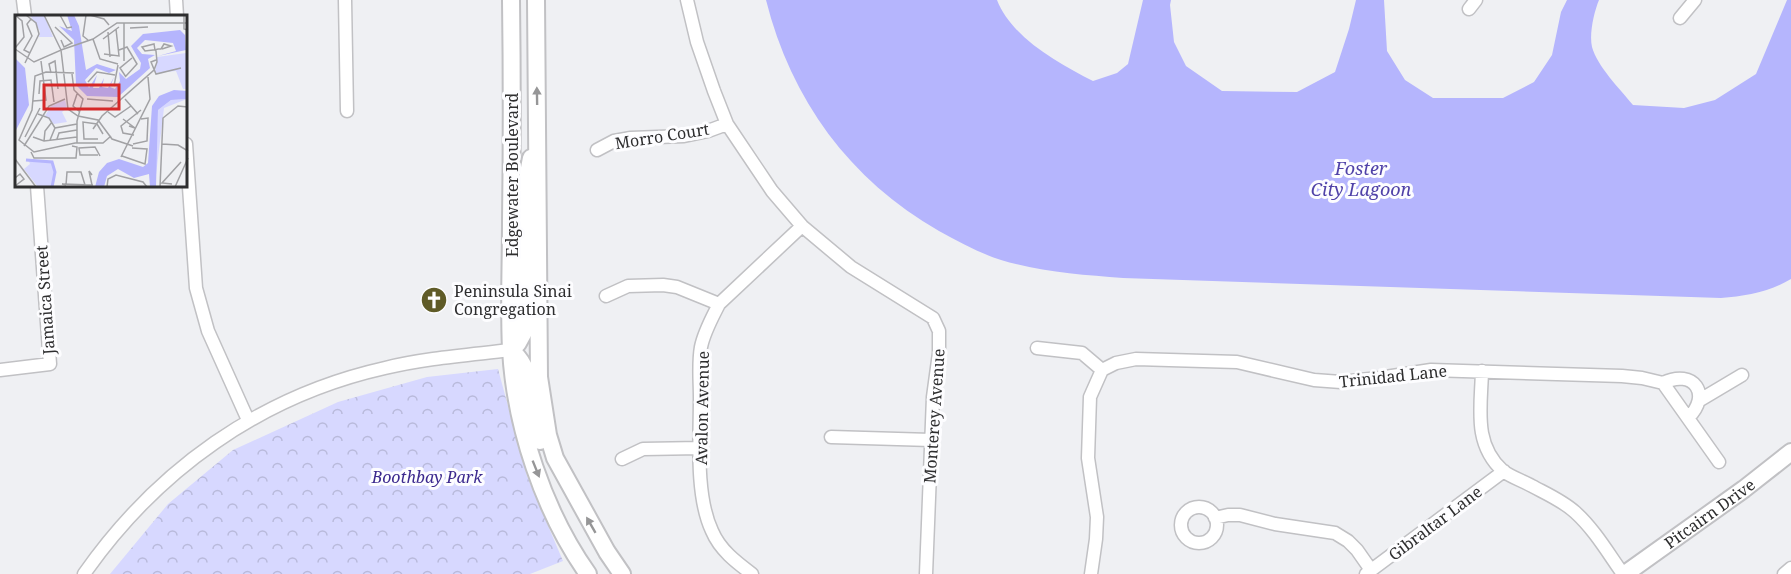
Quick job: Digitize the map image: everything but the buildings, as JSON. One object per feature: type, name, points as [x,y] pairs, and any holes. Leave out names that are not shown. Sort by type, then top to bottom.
[{"type":"street","points":[[23,0],[25,15]]},
{"type":"street","points":[[176,0],[177,15]]},
{"type":"street","points":[[345,0],[347,111]]},
{"type":"street","name":"Edgewater Boulevard","points":[[511,0],[511,350],[519,410],[531,458],[561,529],[588,574]]},
{"type":"street","name":"Edgewater Boulevard","points":[[536,0],[539,377],[548,435],[555,458],[607,552],[622,574]]},
{"type":"street","name":"Monterey Avenue","points":[[687,0],[697,42],[727,124],[772,191],[802,226],[851,267],[933,318],[939,331],[939,352],[933,397],[926,574]]},
{"type":"street","points":[[1680,18],[1695,0]]},
{"type":"street","name":"Morro Court","points":[[597,150],[614,141],[684,136],[727,124]]},
{"type":"street","name":"Edgewater Boulevard","points":[[511,350],[524,332],[525,189],[538,125]]},
{"type":"street","points":[[188,173],[196,288],[208,331],[248,420]]},
{"type":"street","name":"Jamaica Street","points":[[0,370],[50,364],[37,188]]},
{"type":"street","name":"Avalon Avenue","points":[[752,574],[719,544],[706,516],[700,448],[701,348],[711,318],[719,304],[802,226]]},
{"type":"street","points":[[606,296],[628,286],[663,285],[677,287],[719,304]]},
{"type":"street","points":[[1037,348],[1082,353],[1102,370],[1090,397],[1088,458],[1097,517],[1091,574]]},
{"type":"street","points":[[84,574],[105,543],[170,476],[203,450],[248,420],[348,377],[427,360],[511,350]]},
{"type":"street","name":"Edgewater Boulevard","points":[[511,350],[522,362],[527,375],[535,428],[553,477],[572,491]]},
{"type":"street","name":"Trinidad Lane","points":[[1102,370],[1116,363],[1136,359],[1237,362],[1314,380],[1341,382],[1370,380],[1431,370],[1622,376],[1663,383],[1673,378],[1686,379],[1696,387],[1700,400]]},
{"type":"street","points":[[1482,371],[1481,427],[1486,450],[1504,471],[1559,500],[1575,512],[1624,574]]},
{"type":"street","points":[[1688,418],[1695,411],[1700,400],[1742,375]]},
{"type":"street","points":[[1663,383],[1719,462]]},
{"type":"street","points":[[831,437],[931,440]]},
{"type":"street","points":[[622,459],[643,450],[700,448]]},
{"type":"street","name":"Pitcairn Drive","points":[[1624,574],[1744,489],[1791,452]]},
{"type":"street","name":"Gibraltar Lane","points":[[1369,572],[1504,471]]},
{"type":"street","points":[[1215,518],[1240,515],[1275,524],[1335,533],[1357,550],[1369,572]]},
{"type":"street","points":[[1784,574],[1791,568]]},
{"type":"green space","name":"Boothbay Park","points":[[498,369],[527,476],[563,561],[530,574],[110,574],[168,504],[233,450],[338,402],[427,377]]},
{"type":"water","name":"Foster City Lagoon","points":[[766,0],[997,0],[1013,26],[1038,48],[1051,58],[1093,81],[1117,73],[1128,64],[1143,0],[1171,0],[1174,42],[1186,66],[1222,91],[1297,92],[1335,72],[1356,0],[1384,0],[1387,51],[1405,80],[1433,98],[1503,98],[1534,82],[1552,55],[1561,12],[1567,0],[1599,0],[1592,23],[1591,42],[1599,62],[1610,77],[1633,105],[1684,108],[1715,100],[1756,74],[1787,0],[1791,0],[1791,279],[1757,293],[1721,298],[1123,278],[1062,272],[1001,260],[962,243],[907,211],[852,162],[828,134],[808,104],[777,37]]},
{"type":"place","name":"Peninsula Sinai Congregation","points":[[434,300]]}]
